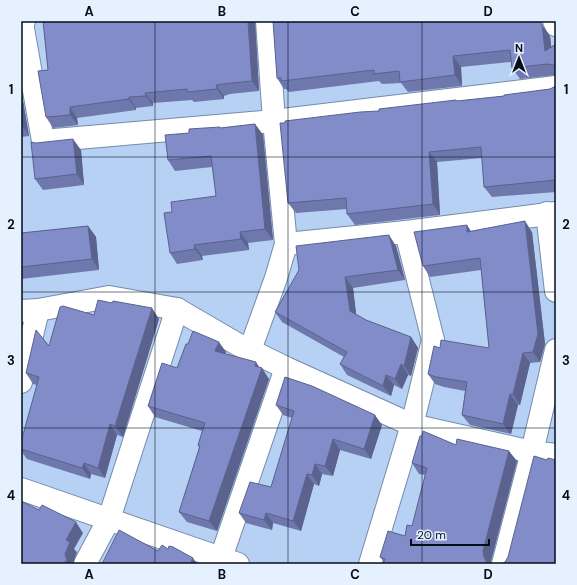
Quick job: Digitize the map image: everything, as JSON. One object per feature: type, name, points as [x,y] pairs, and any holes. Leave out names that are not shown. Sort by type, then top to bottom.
[{"type":"street","points":[[250,350],[276,278],[286,244],[274,121],[267,21]]},
{"type":"street","points":[[27,22],[43,141],[274,121],[556,87]]},
{"type":"street","points":[[286,244],[406,232],[551,213],[556,291]]},
{"type":"street","points":[[370,564],[412,425],[433,340],[406,232]]},
{"type":"street","points":[[21,382],[29,311],[109,296],[176,309],[286,368],[412,425],[556,456]]},
{"type":"street","points":[[85,564],[109,519],[176,309]]},
{"type":"street","points":[[503,564],[532,452],[556,350]]},
{"type":"street","points":[[21,489],[231,562],[286,368]]},
{"type":"building","points":[[43,21],[248,21],[252,81],[216,85],[217,89],[187,92],[187,89],[145,93],[146,96],[129,97],[129,99],[70,107],[70,115],[46,117],[38,71],[48,70]]},
{"type":"building","points":[[273,21],[539,21],[542,25],[545,51],[556,44],[556,67],[554,65],[547,64],[512,68],[510,50],[453,56],[455,75],[400,82],[399,71],[374,74],[374,70],[281,81],[281,78],[277,78]]},
{"type":"building","points":[[556,86],[556,180],[484,187],[481,147],[429,152],[433,204],[347,214],[346,198],[288,203],[280,123],[285,123],[285,121],[379,111],[379,109],[504,96],[550,89]]},
{"type":"building","points":[[255,124],[265,229],[240,232],[241,239],[194,245],[195,249],[170,253],[164,213],[172,212],[171,202],[216,196],[211,156],[168,160],[165,135],[189,133],[189,129],[220,128]]},
{"type":"building","points":[[73,139],[77,174],[35,179],[31,142],[36,143]]},
{"type":"building","points":[[525,221],[538,334],[533,352],[523,353],[513,394],[510,394],[503,424],[462,415],[467,382],[436,377],[428,374],[434,346],[440,348],[441,340],[489,348],[480,258],[423,266],[414,232],[467,225],[467,232]]},
{"type":"building","points":[[88,226],[92,259],[21,267],[21,233]]},
{"type":"building","points":[[389,235],[398,270],[345,277],[350,311],[366,320],[411,337],[404,366],[401,364],[395,379],[386,375],[383,386],[340,364],[347,352],[275,312],[299,270],[296,246]]},
{"type":"building","points":[[98,300],[112,303],[113,301],[152,308],[115,426],[110,424],[98,468],[84,463],[82,468],[21,449],[21,442],[39,377],[26,373],[36,330],[49,346],[60,307],[63,306],[94,315]]},
{"type":"building","points":[[193,331],[219,342],[215,351],[256,362],[255,366],[262,368],[209,521],[179,512],[200,446],[198,445],[205,423],[148,406],[162,363],[177,368],[186,344],[188,344]]},
{"type":"building","points":[[285,377],[312,386],[375,415],[364,449],[333,439],[325,466],[315,464],[312,475],[307,474],[293,521],[266,513],[264,520],[239,513],[250,482],[271,487],[294,411],[276,405]]},
{"type":"building","points":[[423,431],[456,445],[457,439],[509,451],[483,551],[487,563],[490,564],[383,564],[385,559],[380,557],[388,531],[405,536],[407,525],[412,526],[427,468],[412,463],[420,436],[422,436]]},
{"type":"building","points":[[534,456],[547,460],[548,458],[556,460],[556,564],[501,564],[505,562],[508,557]]},
{"type":"building","points":[[21,501],[39,510],[42,505],[76,522],[66,540],[70,542],[65,554],[67,560],[66,562],[65,561],[63,564],[21,564]]},
{"type":"building","points":[[119,530],[158,551],[162,545],[168,549],[169,546],[173,547],[193,558],[191,562],[195,564],[102,564]]}]
